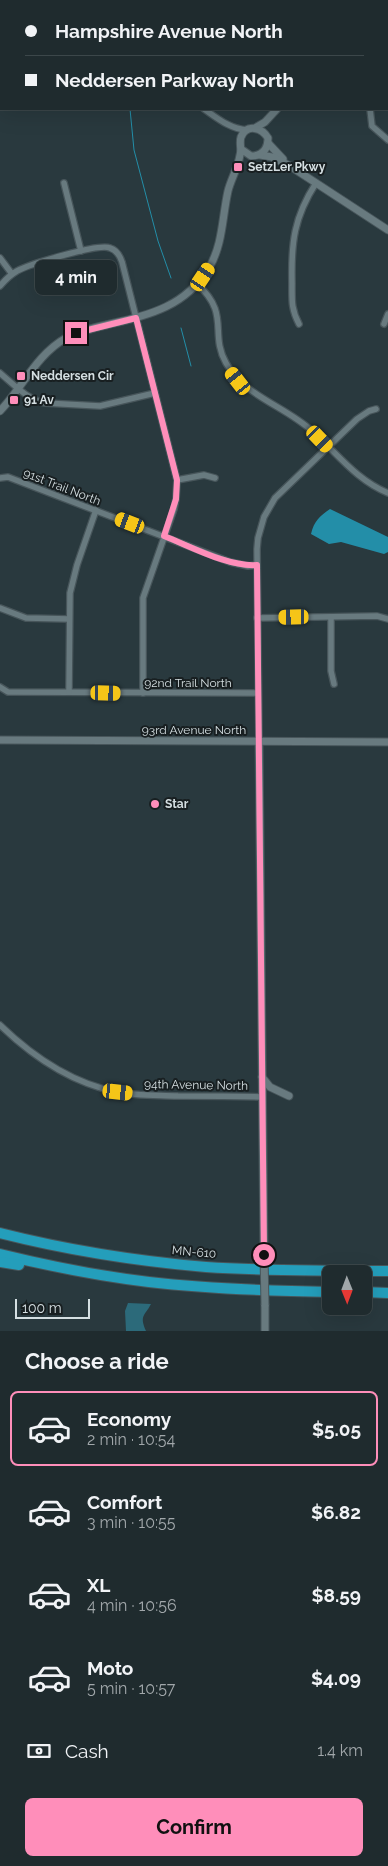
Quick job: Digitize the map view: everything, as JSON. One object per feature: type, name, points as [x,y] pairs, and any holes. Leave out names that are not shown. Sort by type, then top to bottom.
[{"type":"highway","points":[[0,1226],[68,1248]]},
{"type":"highway","name":"MN-610","points":[[0,1233],[68,1248],[189,1265],[275,1270],[388,1271]]},
{"type":"highway","points":[[0,1254],[120,1278]]},
{"type":"highway","points":[[0,1262],[80,1274],[240,1290],[322,1292]]},
{"type":"highway","points":[[372,1292],[388,1293]]},
{"type":"street","points":[[206,110],[238,129],[261,130],[290,166]]},
{"type":"street","points":[[240,140],[241,136],[264,122],[275,110]]},
{"type":"street","points":[[260,155],[267,148],[268,127],[276,110]]},
{"type":"street","points":[[370,110],[372,126],[388,140]]},
{"type":"street","points":[[0,411],[41,358],[66,339],[90,329],[136,318],[168,307],[185,296],[197,284],[209,267],[217,250],[228,192],[241,149],[240,140],[227,124]]},
{"type":"street","points":[[241,149],[251,156],[272,157],[290,166],[388,230]]},
{"type":"street","points":[[234,176],[251,156]]},
{"type":"street","points":[[299,324],[292,312],[292,242],[300,211],[316,182]]},
{"type":"street","points":[[64,183],[81,251]]},
{"type":"street","points":[[0,286],[12,274],[32,264],[81,251],[98,247],[110,248],[120,256],[177,480],[176,499],[143,598],[143,693]]},
{"type":"street","points":[[0,258],[12,274]]},
{"type":"street","points":[[197,284],[213,302],[217,311],[221,352],[225,363],[238,381],[251,391],[294,416],[352,470],[366,481],[388,493]]},
{"type":"street","points":[[384,324],[388,314]]},
{"type":"street","points":[[0,373],[37,401],[90,406],[110,404],[155,393]]},
{"type":"street","points":[[265,1331],[257,618],[258,538],[269,507],[283,490],[356,419],[369,410],[376,408]]},
{"type":"street","points":[[177,480],[204,474],[215,478]]},
{"type":"street","name":"91st Trail North","points":[[0,478],[8,477],[230,562],[248,566],[257,565]]},
{"type":"street","points":[[70,692],[69,619],[72,579],[96,510]]},
{"type":"street","points":[[0,608],[26,618],[69,619]]},
{"type":"street","points":[[257,618],[377,616],[388,619]]},
{"type":"street","points":[[331,617],[334,684]]},
{"type":"street","name":"92nd Trail North","points":[[0,687],[8,692],[258,693]]},
{"type":"street","name":"93rd Avenue North","points":[[0,740],[388,742]]},
{"type":"street","name":"94th Avenue North","points":[[0,1025],[31,1053],[47,1064],[82,1081],[102,1088],[118,1092],[159,1095],[262,1097]]},
{"type":"street","points":[[262,1077],[270,1087],[289,1096]]},
{"type":"shaded area","points":[[330,509],[388,537],[388,552],[384,554],[341,542],[329,544],[311,534],[318,519]]},
{"type":"shaded area","points":[[128,1303],[151,1304],[143,1319],[146,1331],[126,1331],[125,1311]]},
{"type":"waterway","points":[[130,110],[134,150],[158,241],[171,278]]},
{"type":"waterway","points":[[181,328],[191,366]]},
{"type":"place","name":"SetzLer Pkwy","points":[[238,167]]},
{"type":"place","name":"Neddersen Cir","points":[[21,376]]},
{"type":"place","name":"91 Av","points":[[14,400]]},
{"type":"place","name":"Star","points":[[155,804]]},
{"type":"route","points":[[76,333],[136,318],[177,480],[174,509],[164,536],[239,565],[257,565],[264,1255]]}]
